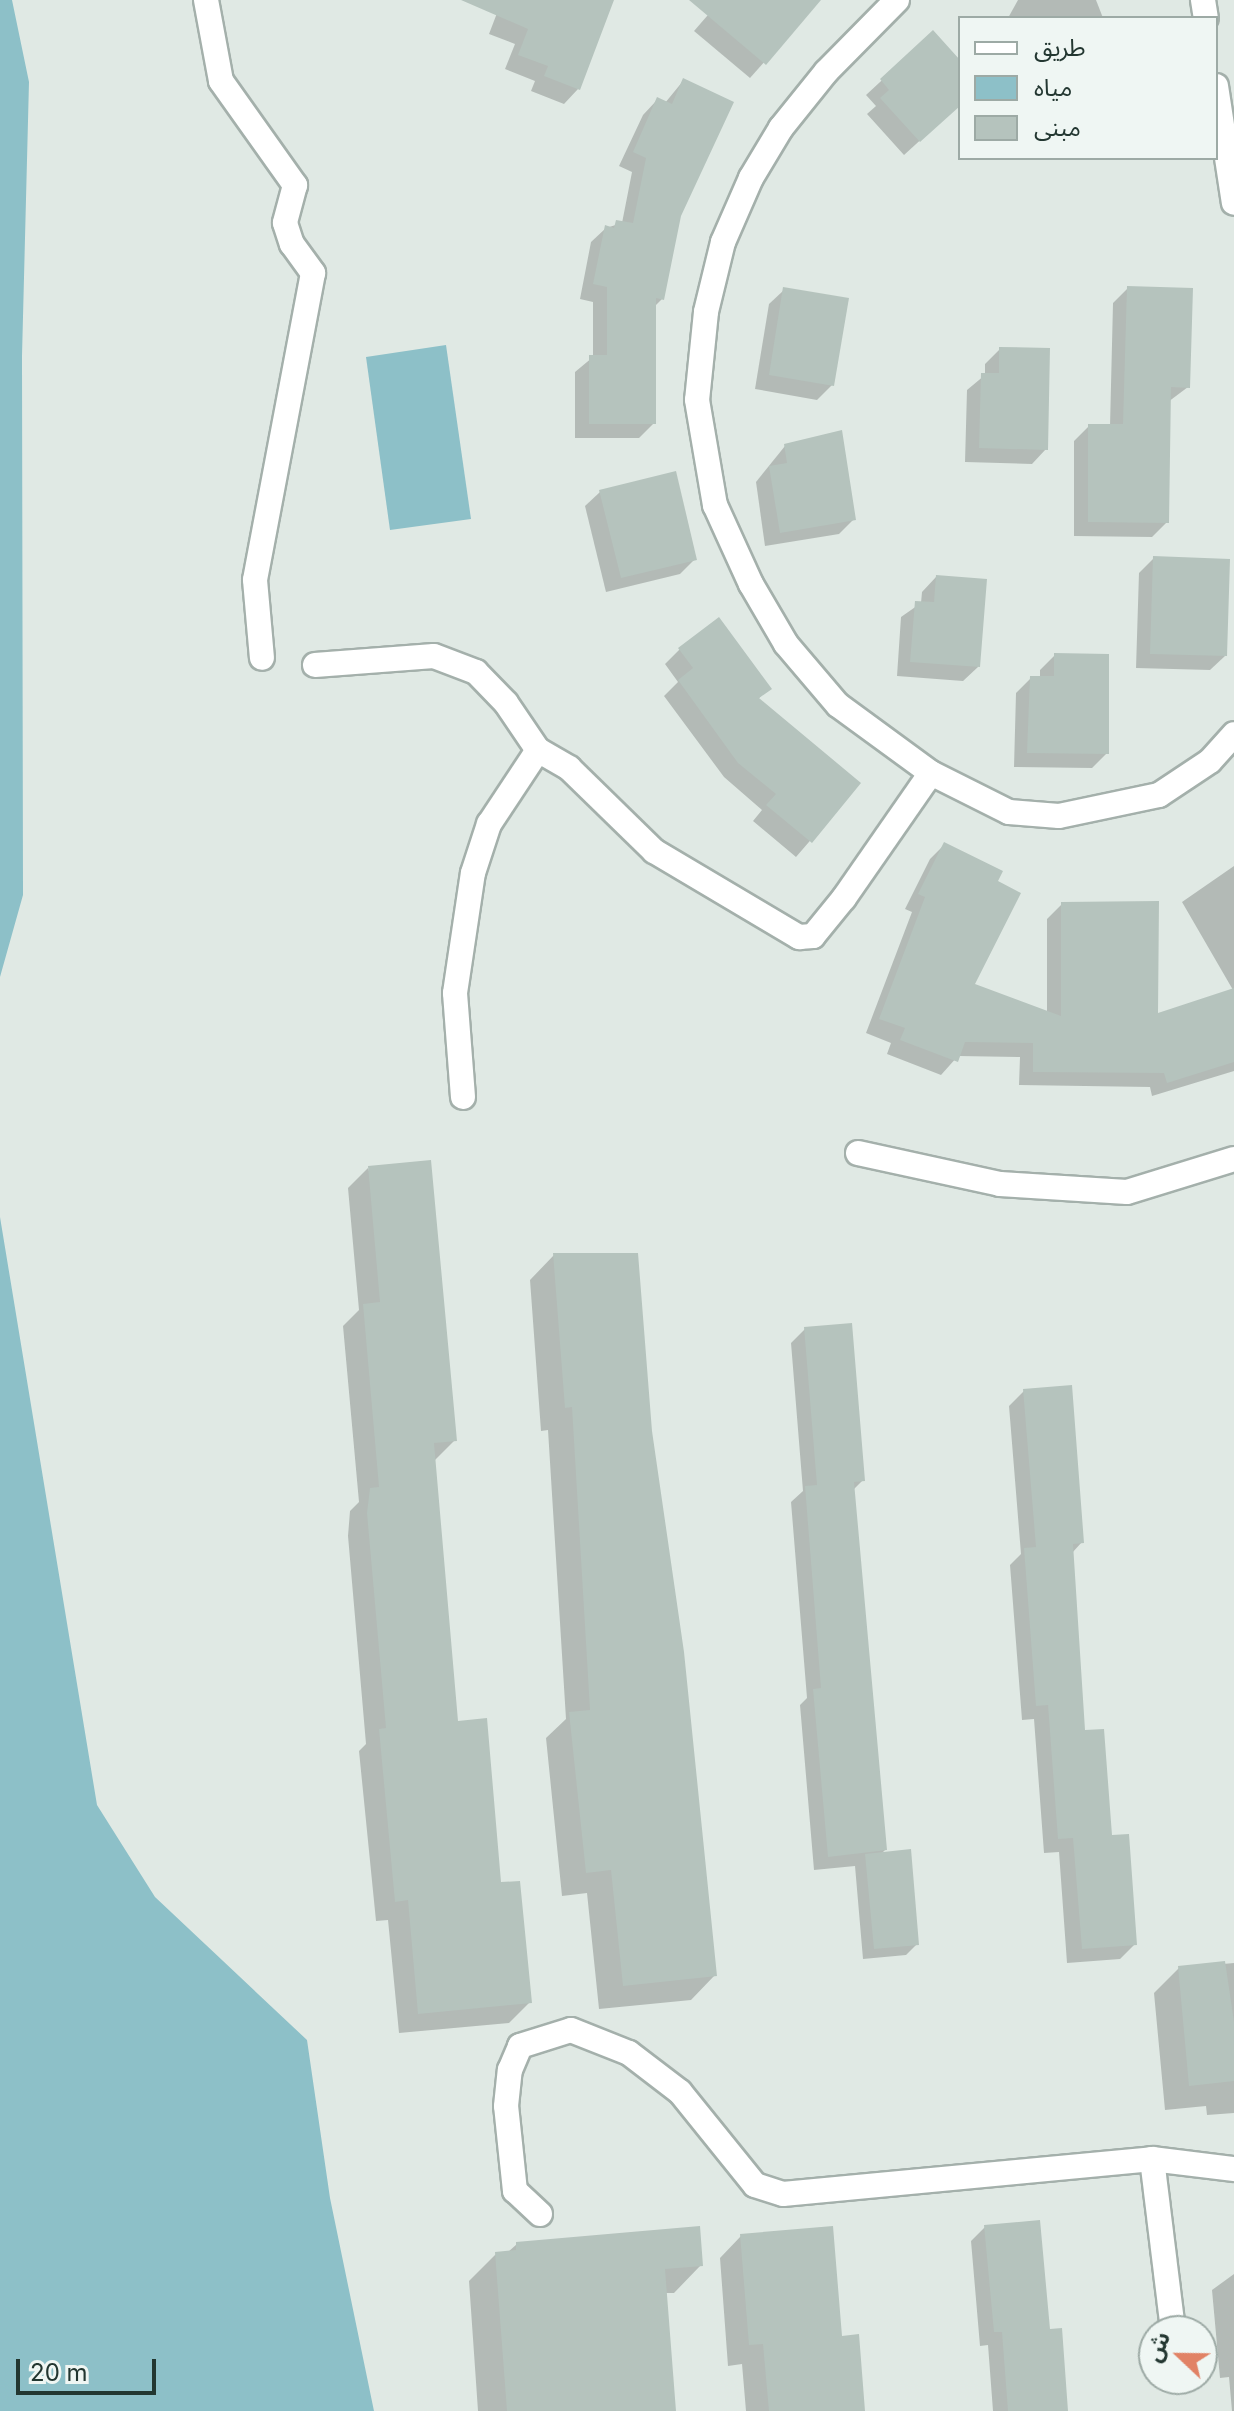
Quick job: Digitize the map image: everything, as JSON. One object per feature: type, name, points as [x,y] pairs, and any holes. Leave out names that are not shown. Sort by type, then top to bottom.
[{"type":"street","points":[[206,0],[221,81],[295,185],[285,223],[292,244],[313,273],[255,580],[262,658]]},
{"type":"street","points":[[897,0],[826,72],[781,128],[751,178],[723,242],[709,298],[697,400],[715,505],[786,644],[838,705],[931,773],[1009,812],[1059,816],[1159,795],[1210,761],[1234,734]]},
{"type":"street","points":[[1218,99],[1234,203]]},
{"type":"street","points":[[315,665],[434,656],[476,672],[506,703],[538,750],[569,768],[654,851],[799,937],[813,936],[844,898],[931,773]]},
{"type":"street","points":[[463,1097],[455,993],[473,873],[489,824],[538,750]]},
{"type":"street","points":[[858,1153],[1000,1184],[1127,1192],[1234,1159]]},
{"type":"street","points":[[540,2214],[515,2191],[506,2106],[510,2070],[520,2046],[571,2030],[629,2053],[680,2092],[755,2185],[783,2194],[1152,2159],[1234,2169]]},
{"type":"street","points":[[1152,2159],[1171,2315]]},
{"type":"water","points":[[0,0],[12,0],[29,82],[22,356],[23,895],[0,977]]},
{"type":"water","points":[[446,345],[471,519],[390,530],[366,357]]},
{"type":"water","points":[[0,1217],[97,1805],[155,1897],[307,2040],[330,2198],[374,2411],[0,2411]]},
{"type":"building","points":[[461,0],[614,0],[580,90],[544,76],[548,66],[518,55],[528,29]]},
{"type":"building","points":[[689,0],[821,0],[766,65]]},
{"type":"building","points":[[933,30],[958,58],[958,108],[920,142],[880,98],[889,90],[880,79]]},
{"type":"building","points":[[683,78],[734,102],[681,216],[664,300],[656,298],[656,424],[589,424],[589,355],[607,355],[607,287],[593,284],[605,225],[614,228],[616,220],[633,223],[646,158],[633,152],[657,97],[672,104]]},
{"type":"building","points":[[1127,286],[1193,288],[1190,388],[1171,387],[1169,523],[1088,522],[1088,424],[1123,424]]},
{"type":"building","points":[[783,287],[849,298],[834,386],[769,375]]},
{"type":"building","points":[[999,347],[1050,348],[1048,450],[979,448],[981,373],[999,373]]},
{"type":"building","points":[[842,430],[856,520],[780,533],[769,466],[787,463],[784,444]]},
{"type":"building","points":[[676,471],[697,560],[621,578],[599,490]]},
{"type":"building","points":[[1153,556],[1230,559],[1227,656],[1150,654]]},
{"type":"building","points":[[936,575],[987,579],[980,667],[910,662],[915,601],[934,602]]},
{"type":"building","points":[[719,617],[772,689],[759,698],[861,783],[812,843],[766,805],[776,794],[738,763],[678,680],[693,668],[678,648]]},
{"type":"building","points":[[1054,653],[1109,654],[1109,754],[1027,753],[1030,676],[1054,676]]},
{"type":"building","points":[[944,842],[1003,871],[998,881],[1021,893],[975,984],[1061,1016],[1061,902],[1159,901],[1158,1013],[1234,988],[1234,1062],[1167,1083],[1164,1073],[1033,1072],[1033,1043],[965,1042],[958,1062],[900,1040],[905,1028],[879,1019],[925,897],[918,894]]},
{"type":"building","points":[[431,1160],[457,1441],[434,1443],[458,1721],[487,1718],[501,1882],[520,1881],[532,2003],[418,2014],[408,1900],[395,1902],[379,1729],[386,1728],[367,1513],[370,1488],[379,1487],[363,1304],[380,1302],[368,1166]]},
{"type":"building","points":[[553,1253],[638,1253],[652,1431],[684,1652],[717,1976],[623,1986],[611,1870],[586,1873],[569,1712],[590,1710],[572,1407],[565,1408]]},
{"type":"building","points":[[852,1323],[865,1481],[854,1482],[887,1850],[828,1857],[813,1689],[821,1688],[805,1486],[817,1485],[804,1327]]},
{"type":"building","points":[[1072,1385],[1084,1543],[1073,1544],[1085,1730],[1104,1729],[1112,1835],[1129,1834],[1137,1945],[1082,1949],[1073,1838],[1058,1839],[1048,1705],[1036,1706],[1024,1548],[1036,1547],[1023,1389]]},
{"type":"building","points":[[911,1849],[919,1945],[874,1949],[865,1854]]},
{"type":"building","points":[[1225,1961],[1234,2022],[1234,2081],[1189,2086],[1178,1966]]},
{"type":"building","points":[[1040,2220],[1050,2329],[1062,2328],[1068,2411],[1008,2411],[1002,2332],[994,2332],[984,2225]]},
{"type":"building","points":[[700,2226],[703,2266],[665,2269],[676,2411],[507,2411],[495,2252],[516,2250],[516,2242]]},
{"type":"building","points":[[833,2226],[842,2336],[859,2334],[865,2411],[769,2411],[763,2344],[749,2345],[740,2234]]}]
